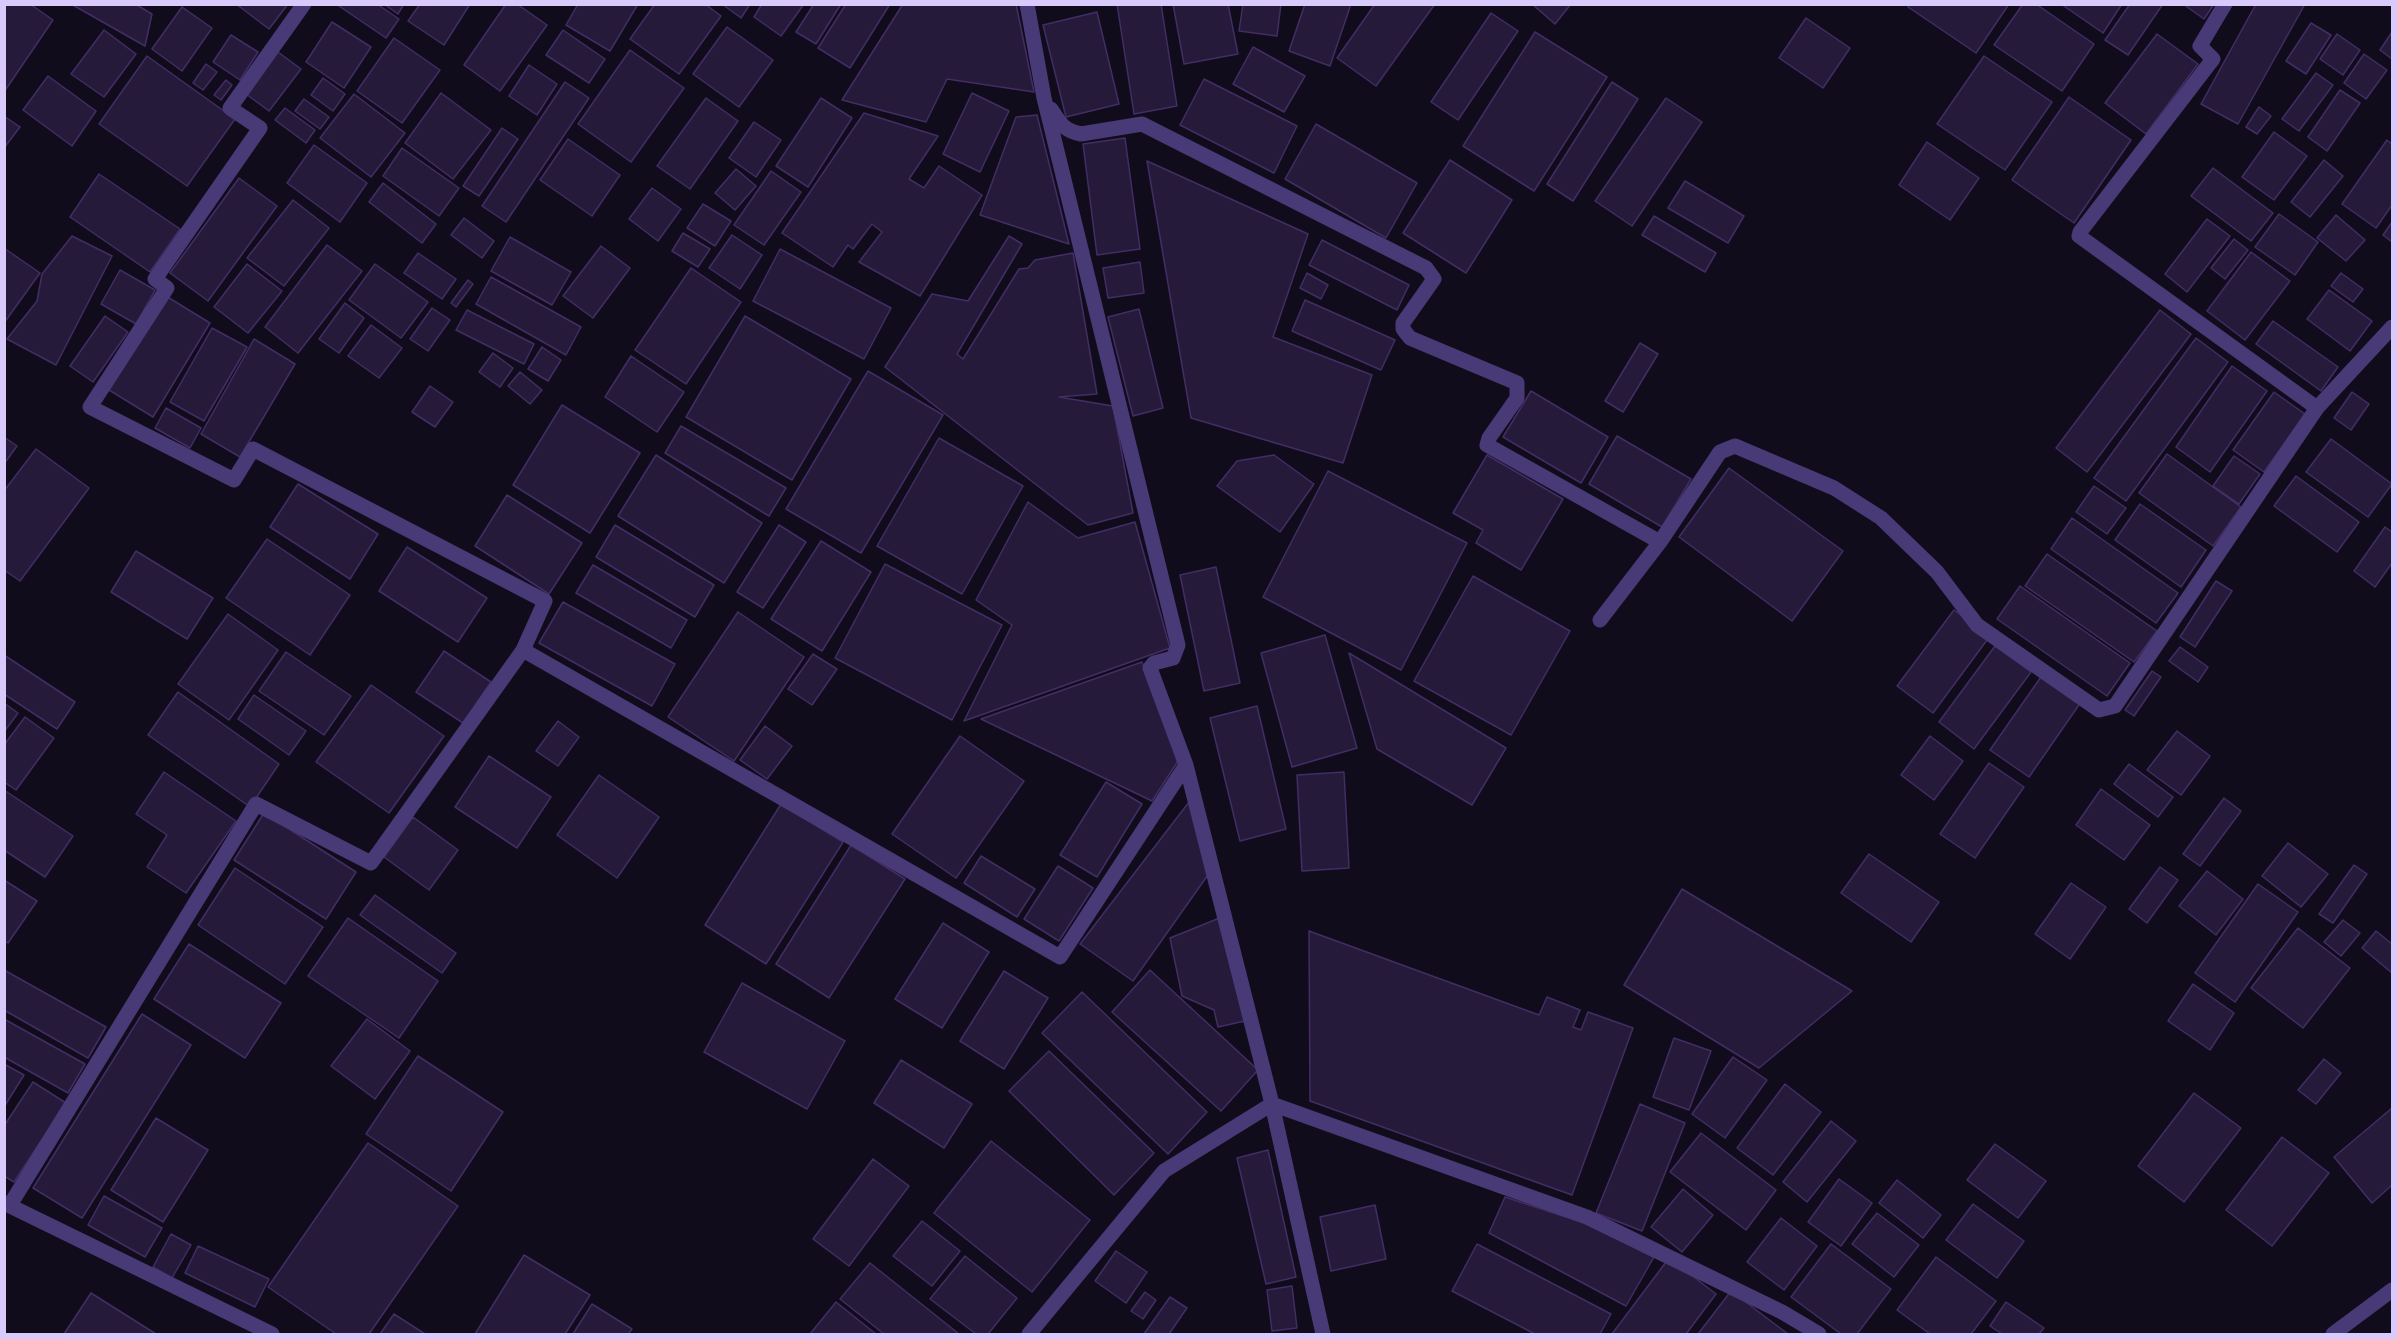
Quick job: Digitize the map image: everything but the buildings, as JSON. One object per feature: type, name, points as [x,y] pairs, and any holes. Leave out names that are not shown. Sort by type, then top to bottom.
[{"type":"street","points":[[272,1335],[7,1204],[256,804],[371,863],[523,650],[545,600],[253,449],[234,480],[90,407],[167,288],[155,279],[260,128],[230,108],[304,4]]},
{"type":"street","points":[[1027,4],[1044,98],[1178,645],[1173,658],[1154,663],[1150,668],[1186,765],[1272,1104],[1323,1335]]},
{"type":"street","points":[[2225,4],[2200,46],[2214,59],[2079,236],[2317,408]]},
{"type":"street","points":[[1044,98],[1063,129],[1081,134],[1142,124],[1426,268],[1434,279],[1403,323],[1403,330],[1410,338],[1517,383],[1517,398],[1489,438],[1487,445],[1660,542]]},
{"type":"street","points":[[1600,620],[1660,542],[1720,452],[1735,446],[1834,488],[1881,518],[1937,572],[1977,625],[2099,710],[2107,710],[2115,706],[2317,408],[2392,327]]},
{"type":"street","points":[[523,650],[1060,957],[1186,765]]},
{"type":"street","points":[[1029,1335],[1164,1171],[1272,1104]]},
{"type":"street","points":[[1272,1104],[1587,1217],[1782,1312],[1819,1335]]},
{"type":"street","points":[[2333,1335],[2392,1290]]}]
